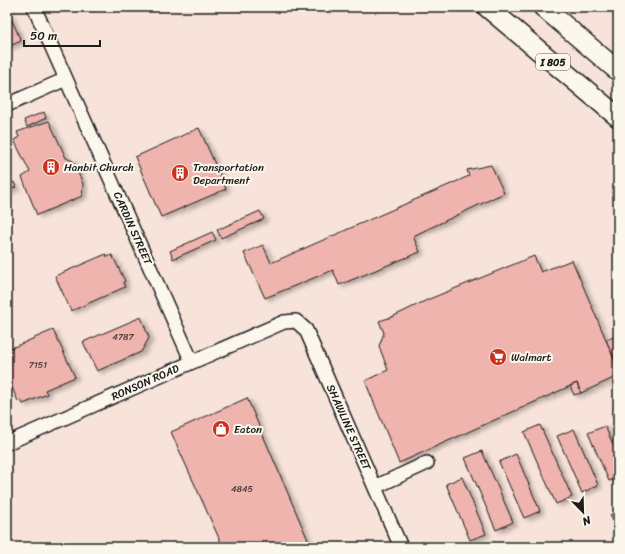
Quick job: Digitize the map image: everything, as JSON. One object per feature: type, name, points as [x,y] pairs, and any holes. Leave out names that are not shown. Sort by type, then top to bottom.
[{"type":"highway","name":"I 805","points":[[487,7],[618,117]]},
{"type":"highway","points":[[543,7],[618,71]]},
{"type":"street","name":"CARDIN STREET","points":[[34,7],[192,362]]},
{"type":"street","points":[[7,105],[66,79]]},
{"type":"street","name":"SHAWLINE STREET","points":[[284,322],[296,321],[306,330],[401,547]]},
{"type":"street","name":"RONSON ROAD","points":[[7,443],[284,322]]},
{"type":"street","points":[[375,487],[427,463]]},
{"type":"building","points":[[7,9],[21,41],[7,47]]},
{"type":"building","points":[[44,112],[46,118],[27,127],[24,120]]},
{"type":"building","name":"Hanbit Church","points":[[49,121],[66,158],[73,161],[83,184],[82,196],[37,215],[22,177],[30,172],[14,140],[19,137],[17,132]]},
{"type":"building","name":"Transportation Department","points":[[199,128],[226,189],[161,217],[135,157]]},
{"type":"building","points":[[491,165],[504,193],[413,236],[420,252],[339,285],[333,270],[265,298],[244,253],[263,245],[271,263],[469,176],[467,170]]},
{"type":"building","points":[[14,182],[16,187],[8,191],[7,186]]},
{"type":"building","points":[[260,211],[264,219],[221,238],[217,230]]},
{"type":"building","points":[[212,232],[216,240],[173,259],[170,251]]},
{"type":"building","points":[[106,254],[107,257],[112,255],[125,281],[123,282],[125,287],[71,311],[55,276]]},
{"type":"building","name":"Walmart","points":[[534,256],[541,272],[572,260],[618,368],[618,376],[581,393],[577,383],[399,463],[365,381],[388,370],[379,346],[384,333],[379,321],[392,317],[427,300]]},
{"type":"building","points":[[141,317],[149,338],[141,352],[97,371],[83,342]]},
{"type":"building","points":[[53,330],[75,377],[45,390],[47,394],[23,404],[21,400],[18,401],[7,376],[7,350]]},
{"type":"building","points":[[613,337],[618,348],[618,368],[606,340]]},
{"type":"building","points":[[577,383],[581,393],[574,395],[570,386]]},
{"type":"building","points":[[247,398],[311,547],[223,547],[171,432]]},
{"type":"building","points":[[618,409],[618,428],[611,412]]},
{"type":"building","points":[[540,425],[572,497],[556,504],[524,432]]},
{"type":"building","points":[[605,426],[618,456],[618,477],[609,481],[588,433]]},
{"type":"building","points":[[574,429],[598,485],[582,493],[557,436]]},
{"type":"building","points":[[482,451],[513,522],[496,530],[465,458]]},
{"type":"building","points":[[516,454],[540,511],[524,518],[499,462]]},
{"type":"building","points":[[462,477],[486,534],[470,540],[446,484]]},
{"type":"building","points":[[618,511],[618,530],[610,515]]},
{"type":"place","name":"Hanbit Church","points":[[51,167]]},
{"type":"place","name":"Transportation Department","points":[[180,173]]},
{"type":"place","name":"Walmart","points":[[498,357]]},
{"type":"place","name":"Eaton","points":[[221,429]]}]
